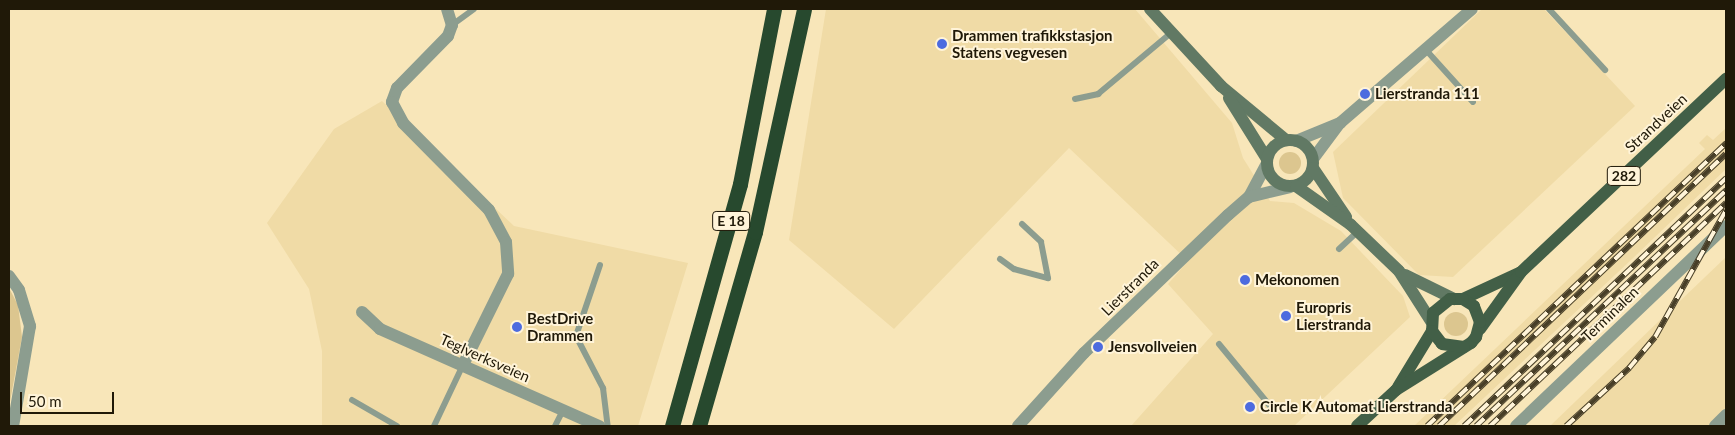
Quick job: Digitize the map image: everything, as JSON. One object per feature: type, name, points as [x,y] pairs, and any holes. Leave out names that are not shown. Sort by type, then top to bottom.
[{"type":"highway","name":"E 18","points":[[672,426],[740,184],[774,9]]},
{"type":"highway","name":"E 18","points":[[699,426],[755,232],[804,9]]},
{"type":"main road","name":"Strandveien","points":[[1480,329],[1521,272],[1726,78]]},
{"type":"main road","name":"Strandveien","points":[[1459,299],[1521,272]]},
{"type":"main road","name":"282","points":[[1396,390],[1431,326],[1438,307],[1459,299]]},
{"type":"main road","points":[[1459,299],[1477,310],[1480,329]]},
{"type":"main road","points":[[1431,326],[1442,344],[1464,347]]},
{"type":"main road","name":"282","points":[[1357,426],[1396,390],[1464,347],[1480,329]]},
{"type":"street","points":[[447,9],[452,25],[440,44],[397,88],[392,102],[403,123],[488,210],[506,242],[508,274],[463,365]]},
{"type":"street","points":[[1150,9],[1221,86],[1291,140],[1307,147],[1313,163],[1354,228]]},
{"type":"street","points":[[1293,186],[1313,163],[1339,124],[1472,9]]},
{"type":"street","points":[[1221,86],[1267,162],[1277,183],[1293,186],[1354,228],[1399,272],[1431,326]]},
{"type":"street","points":[[1267,162],[1272,149],[1291,140],[1339,124]]},
{"type":"street","name":"Lierstranda","points":[[1018,426],[1089,348],[1249,197],[1267,162]]},
{"type":"street","name":"Lierstranda","points":[[1249,197],[1293,186]]},
{"type":"street","name":"Terminalen","points":[[1516,426],[1726,226]]},
{"type":"street","points":[[1399,272],[1459,299]]},
{"type":"street","points":[[9,276],[19,290],[30,326],[13,426]]},
{"type":"street","name":"Teglverksveien","points":[[362,312],[380,329],[600,426]]},
{"type":"street","points":[[1715,426],[1726,415]]},
{"type":"lane","points":[[452,25],[474,9]]},
{"type":"lane","points":[[1549,9],[1605,70]]},
{"type":"lane","points":[[1075,99],[1098,94],[1171,33]]},
{"type":"lane","points":[[1426,50],[1473,102]]},
{"type":"lane","points":[[1000,259],[1014,269],[1048,278],[1041,242],[1022,224]]},
{"type":"lane","points":[[1339,249],[1354,228]]},
{"type":"lane","points":[[600,265],[576,336],[603,388],[608,426]]},
{"type":"lane","points":[[1219,344],[1271,407]]},
{"type":"lane","points":[[434,426],[463,365]]},
{"type":"lane","points":[[352,400],[397,426]]},
{"type":"lane","points":[[555,426],[563,410]]},
{"type":"shaded area","points":[[826,9],[1135,9],[1232,123],[1243,158],[1270,201],[1294,203],[1341,231],[1403,296],[1410,317],[1294,426],[1131,426],[1213,334],[1168,284],[1188,261],[1069,148],[894,329],[789,240]]},
{"type":"shaded area","points":[[1482,9],[1544,9],[1635,106],[1453,277],[1419,275],[1343,198],[1333,152]]},
{"type":"shaded area","points":[[382,101],[514,226],[688,263],[638,426],[322,426],[322,351],[309,289],[267,223],[334,129]]},
{"type":"shaded area","points":[[1726,128],[1726,169],[1631,260],[1454,426],[1414,426],[1705,149],[1699,143],[1707,135],[1713,140]]},
{"type":"shaded area","points":[[1290,152],[1298,155],[1301,163],[1298,171],[1290,174],[1282,171],[1279,163],[1282,155]]},
{"type":"shaded area","points":[[1726,257],[1726,426],[1550,426],[1658,322]]},
{"type":"shaded area","points":[[9,288],[18,305],[22,337],[9,407]]},
{"type":"shaded area","points":[[1456,312],[1464,316],[1468,324],[1464,332],[1456,336],[1448,332],[1444,324],[1448,316]]},
{"type":"railway","points":[[1427,426],[1726,143]]},
{"type":"railway","points":[[1439,426],[1726,154]]},
{"type":"railway","points":[[1464,426],[1726,178]]},
{"type":"railway","points":[[1476,426],[1726,190]]},
{"type":"railway","points":[[1490,426],[1726,203]]},
{"type":"railway","points":[[1566,426],[1629,368],[1655,337],[1726,210]]},
{"type":"place","name":"Drammen trafikkstasjon Statens vegvesen","points":[[942,44]]},
{"type":"place","name":"Lierstranda 111","points":[[1365,94]]},
{"type":"place","name":"Mekonomen","points":[[1245,280]]},
{"type":"place","name":"Europris Lierstranda","points":[[1286,316]]},
{"type":"place","name":"BestDrive Drammen","points":[[517,327]]},
{"type":"place","name":"Jensvollveien","points":[[1098,347]]},
{"type":"place","name":"Circle K Automat Lierstranda","points":[[1250,407]]}]
